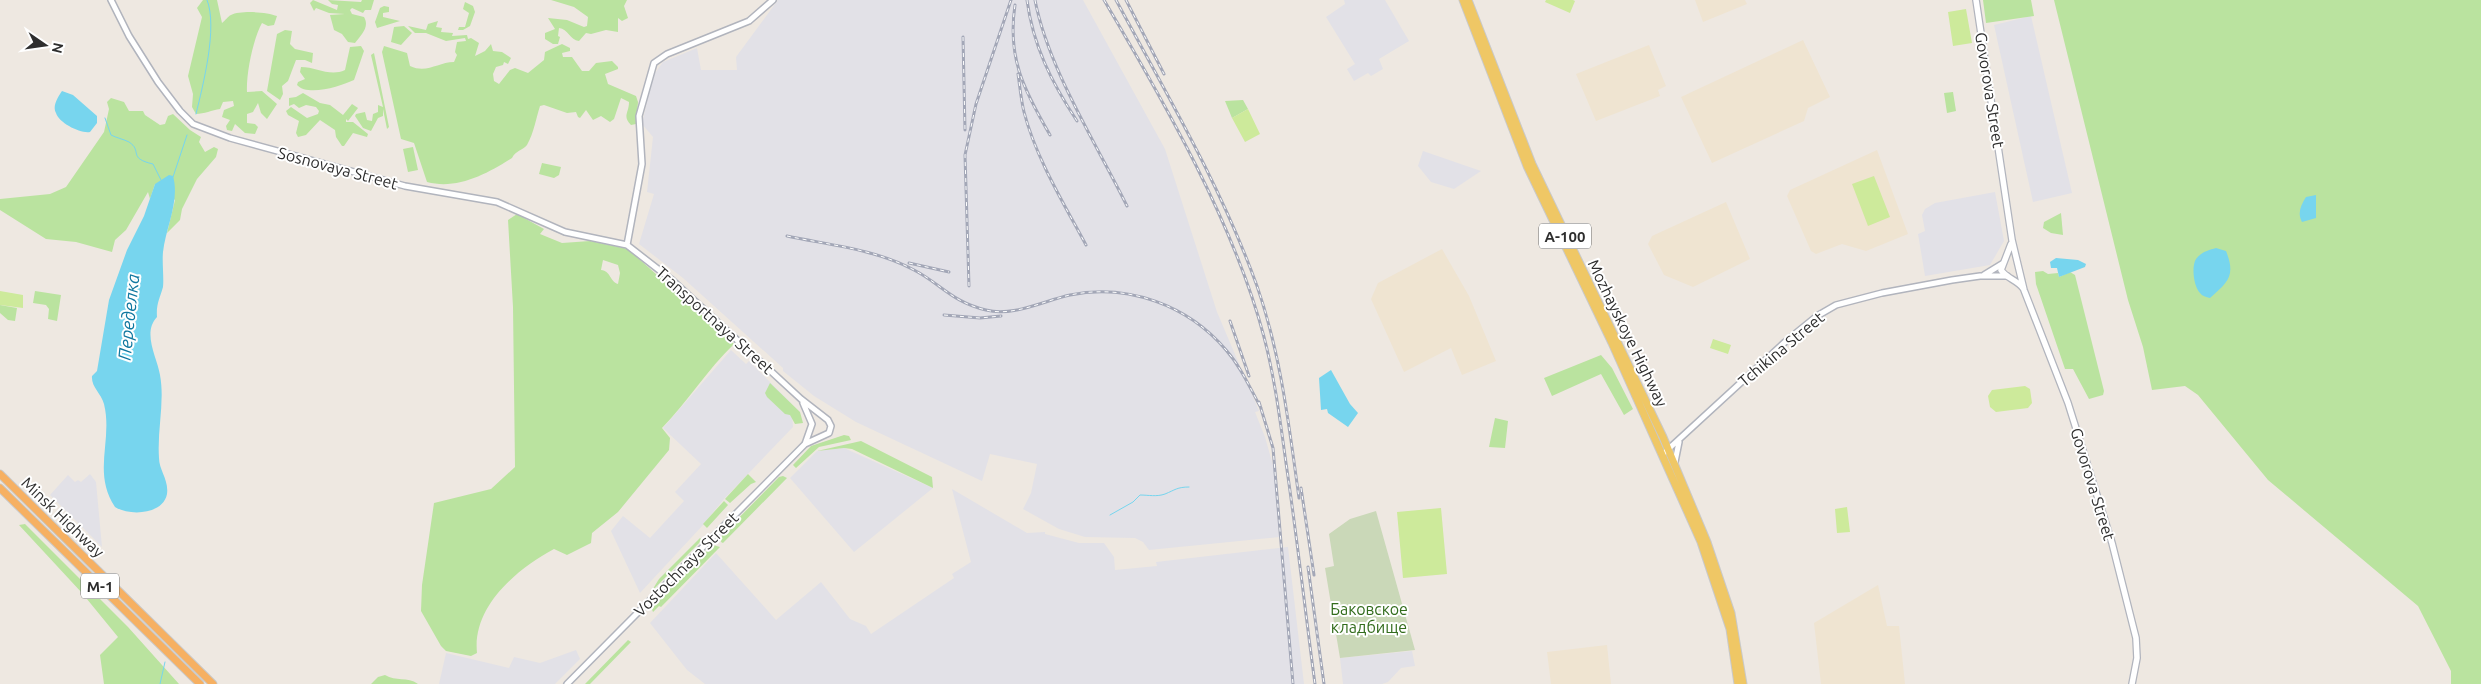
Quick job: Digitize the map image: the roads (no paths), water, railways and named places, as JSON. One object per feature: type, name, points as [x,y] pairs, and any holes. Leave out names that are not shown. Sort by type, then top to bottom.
[{"type":"highway","name":"Minsk Highway","points":[[0,474],[213,684]]},
{"type":"highway","name":"Minsk Highway","points":[[0,488],[200,684]]},
{"type":"main road","name":"Mozhayskoye Highway","points":[[1463,0],[1527,166],[1666,452],[1675,466],[1727,597],[1735,628],[1743,684]]},
{"type":"main road","name":"Mozhayskoye Highway","points":[[1468,0],[1532,164],[1666,452],[1722,600],[1733,646],[1738,684]]},
{"type":"main road","name":"Govorova Street","points":[[1976,0],[2012,240],[2024,290],[2068,403],[2112,543],[2136,638],[2137,658],[2132,684]]},
{"type":"main road","name":"Govorova Street","points":[[2012,240],[2009,254],[2001,270],[2018,282],[2024,290]]},
{"type":"main road","points":[[2003,263],[2012,260],[2018,266],[2015,275],[2008,276]]},
{"type":"street","name":"Sosnovaya Street","points":[[111,0],[130,36],[170,99],[187,119],[200,128],[268,149],[405,186],[497,202],[564,232],[627,245]]},
{"type":"street","points":[[627,245],[642,164],[638,116],[654,63],[667,54],[749,21],[773,0]]},
{"type":"street","name":"Transportnaya Street","points":[[627,245],[672,280],[801,399],[825,418]]},
{"type":"street","name":"Tchikina Street","points":[[1666,452],[1784,343],[1817,316],[1836,305],[1882,293],[1980,276],[1992,272],[2003,263]]},
{"type":"street","name":"Tchikina Street","points":[[1980,276],[2008,276]]},
{"type":"street","points":[[801,399],[814,435],[826,436],[830,430],[830,423],[825,418],[817,418],[812,426]]},
{"type":"street","name":"Vostochnaya Street","points":[[805,444],[812,426]]},
{"type":"street","name":"Vostochnaya Street","points":[[567,684],[805,444],[820,437]]},
{"type":"street","points":[[1675,466],[1675,454],[1680,439]]},
{"type":"water","points":[[62,91],[73,95],[97,116],[97,123],[90,132],[71,127],[58,117],[55,105]]},
{"type":"water","points":[[169,175],[173,176],[175,185],[174,204],[163,252],[163,287],[157,317],[151,330],[152,345],[161,385],[159,458],[167,484],[167,494],[164,501],[152,510],[128,512],[115,507],[108,494],[104,469],[106,418],[104,404],[93,383],[92,376],[97,371],[109,300],[127,250],[144,216],[155,184]]},
{"type":"water","points":[[2316,195],[2316,218],[2302,222],[2300,209],[2306,197]]},
{"type":"water","points":[[2216,248],[2226,251],[2230,273],[2226,283],[2210,298],[2202,295],[2196,286],[2194,263],[2200,255]]},
{"type":"water","points":[[2056,258],[2078,260],[2086,264],[2085,267],[2059,277],[2057,268],[2051,268],[2050,262]]},
{"type":"water","points":[[1331,370],[1350,404],[1358,413],[1348,427],[1328,413],[1327,409],[1321,410],[1319,378]]},
{"type":"waterway","name":"Переделка","points":[[196,114],[210,40],[210,11],[207,0]]},
{"type":"waterway","points":[[105,118],[111,135],[133,145],[140,159],[153,164],[161,180]]},
{"type":"waterway","name":"Переделка","points":[[173,177],[187,135]]},
{"type":"waterway","points":[[1110,515],[1133,502],[1140,495],[1159,495],[1179,488],[1189,487]]},
{"type":"waterway","name":"Переделка","points":[[160,684],[165,662]]},
{"type":"railway","points":[[969,286],[965,155],[976,104],[1011,0]]},
{"type":"railway","points":[[1027,0],[1034,33],[1045,64],[1059,93],[1077,121]]},
{"type":"railway","points":[[1035,0],[1050,52],[1074,105],[1127,206]]},
{"type":"railway","points":[[1104,0],[1173,121],[1195,164],[1235,251],[1251,294],[1268,353],[1277,400],[1315,684]]},
{"type":"railway","points":[[1116,0],[1210,176],[1243,249],[1257,286],[1278,364],[1288,417],[1299,498]]},
{"type":"railway","points":[[1126,0],[1164,74]]},
{"type":"railway","points":[[1015,5],[1013,41],[1020,73],[1032,103],[1050,135]]},
{"type":"railway","points":[[963,37],[965,130]]},
{"type":"railway","points":[[1018,74],[1021,98],[1029,129],[1051,180],[1086,245]]},
{"type":"railway","points":[[787,236],[852,248],[884,257],[923,275],[955,298],[974,307],[996,312],[1017,310],[1070,295],[1092,292],[1113,292],[1155,301],[1194,321],[1211,334],[1236,363],[1261,408]]},
{"type":"railway","points":[[909,263],[949,272]]},
{"type":"railway","points":[[944,315],[980,318],[1001,316]]},
{"type":"railway","points":[[1230,321],[1249,376]]},
{"type":"railway","points":[[1259,402],[1273,448],[1293,684]]},
{"type":"railway","points":[[1301,488],[1314,575]]},
{"type":"railway","points":[[1308,567],[1324,684]]},
{"type":"park label","name":"Баковское кладбище","points":[[1369,618]]}]
